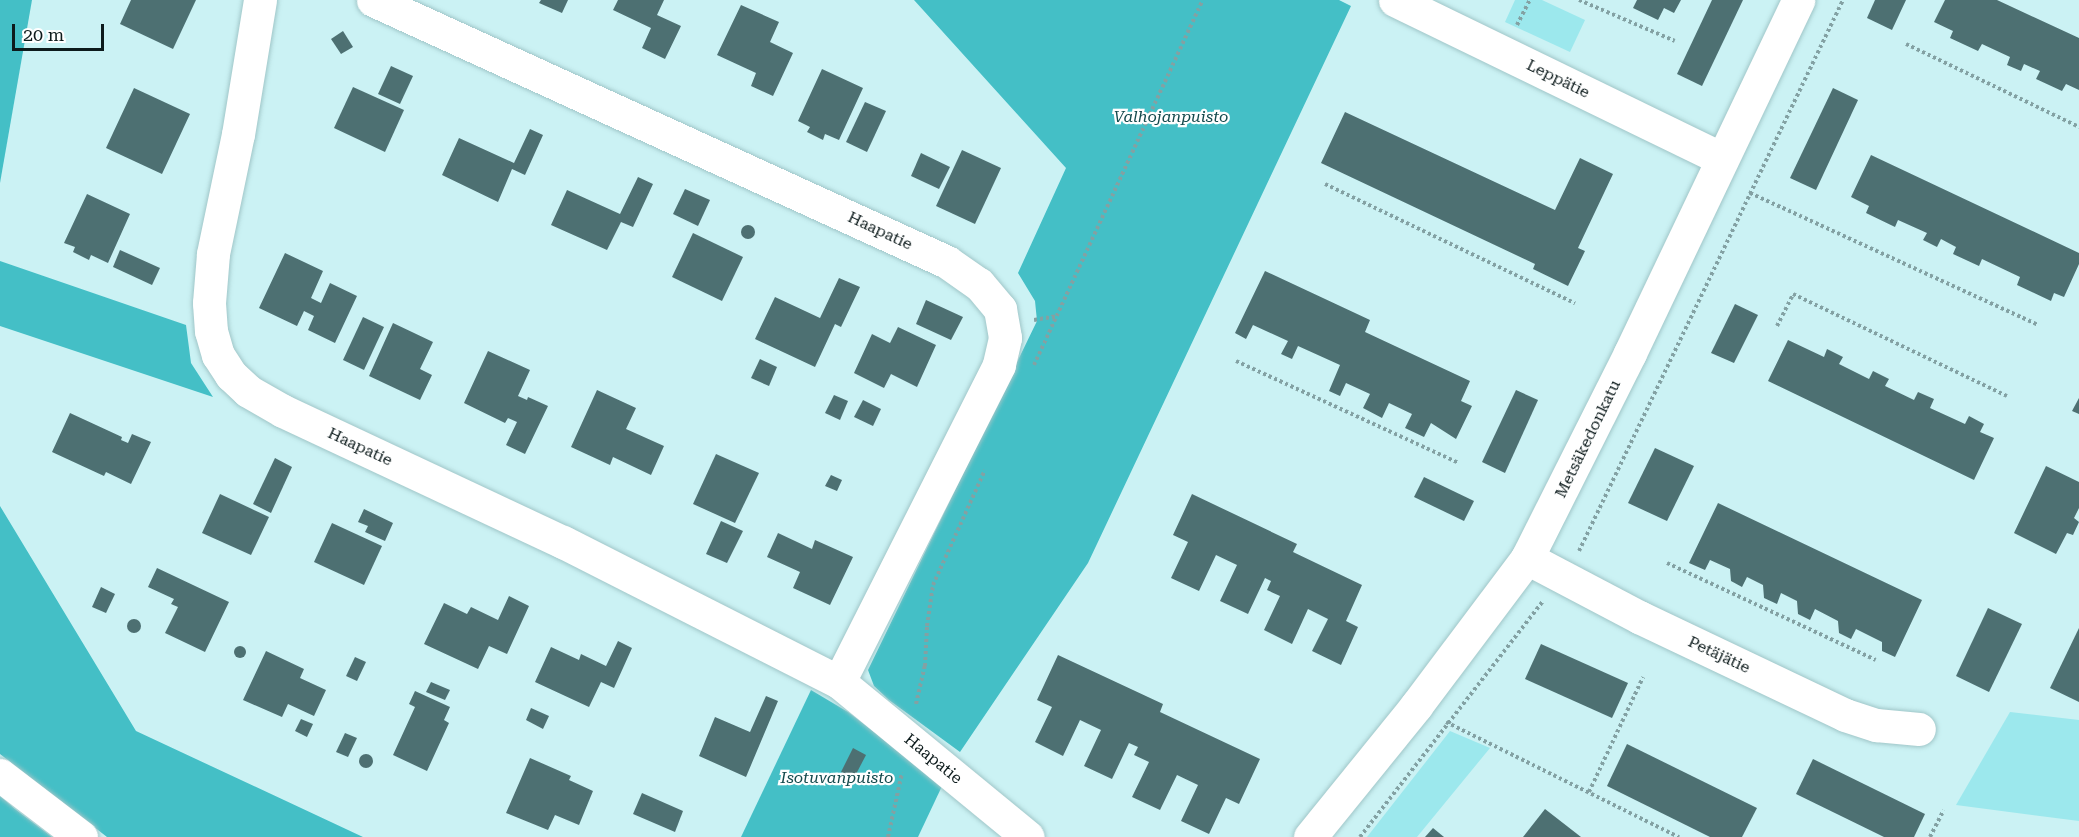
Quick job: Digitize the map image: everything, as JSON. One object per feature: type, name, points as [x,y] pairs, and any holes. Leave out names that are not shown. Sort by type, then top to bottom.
[{"type":"street","name":"Haapatie","points":[[260,0],[238,134],[213,254],[209,303],[211,331],[225,368],[248,391],[283,411],[563,542],[839,682],[1028,837]]},
{"type":"street","name":"Haapatie","points":[[373,0],[947,262],[979,284],[1000,309],[1005,338],[999,365],[839,682]]},
{"type":"street","name":"Leppätie","points":[[1395,0],[1721,158]]},
{"type":"street","name":"Metsäkedonkatu","points":[[1310,837],[1416,706],[1527,558],[1630,353],[1798,0]]},
{"type":"street","name":"Petäjätie","points":[[1527,558],[1639,617],[1845,715],[1876,725],[1919,729]]},
{"type":"street","points":[[0,775],[81,837]]},
{"type":"path","points":[[1032,369],[1203,0]]},
{"type":"path","points":[[1579,0],[1676,41]]},
{"type":"path","points":[[1906,44],[2079,127]]},
{"type":"path","points":[[1325,184],[1575,303]]},
{"type":"path","points":[[1750,193],[2038,325]]},
{"type":"path","points":[[1777,326],[1793,294],[2007,396]]},
{"type":"path","points":[[1236,361],[1459,463]]},
{"type":"path","points":[[888,837],[925,666],[927,626],[933,585],[988,464]]},
{"type":"path","points":[[1667,563],[1876,660]]},
{"type":"path","points":[[1589,792],[1644,677]]},
{"type":"path","points":[[1416,706],[1679,837]]},
{"type":"path","points":[[1930,837],[1944,810]]},
{"type":"shaded area","points":[[1515,0],[1542,0],[1585,20],[1570,52],[1505,22]]},
{"type":"shaded area","points":[[2010,712],[2079,720],[2079,821],[1956,805]]},
{"type":"shaded area","points":[[1450,731],[1490,748],[1417,837],[1367,837]]},
{"type":"green space","points":[[0,0],[32,0],[0,183]]},
{"type":"green space","name":"Valhojanpuisto","points":[[914,0],[1339,0],[1351,6],[1088,563],[960,752],[889,700],[874,686],[868,670],[1037,321],[1035,301],[1018,273],[1066,168]]},
{"type":"green space","points":[[0,261],[186,325],[191,363],[213,397],[0,326]]},
{"type":"green space","points":[[0,506],[136,731],[363,837],[107,837],[0,754]]},
{"type":"green space","name":"Isotuvanpuisto","points":[[811,690],[848,712],[943,784],[918,837],[741,837]]},
{"type":"green space","points":[[0,796],[15,809],[52,837],[0,837]]},
{"type":"building","points":[[131,0],[196,0],[173,49],[120,24]]},
{"type":"building","points":[[541,0],[568,0],[562,13],[539,3]]},
{"type":"building","points":[[618,0],[664,0],[657,15],[681,26],[665,59],[642,48],[651,28],[613,10]]},
{"type":"building","points":[[1637,0],[1681,0],[1674,13],[1664,8],[1658,20],[1633,8]]},
{"type":"building","points":[[1712,0],[1743,0],[1702,86],[1677,74]]},
{"type":"building","points":[[1875,0],[1906,0],[1892,30],[1867,18]]},
{"type":"building","points":[[1945,0],[1997,0],[2079,38],[2079,90],[2066,84],[2062,91],[2036,79],[2040,71],[2024,64],[2021,71],[2007,65],[2010,57],[1982,44],[1978,51],[1950,38],[1953,31],[1934,22]]},
{"type":"building","points":[[741,5],[779,22],[770,42],[793,53],[773,96],[751,86],[756,73],[717,55]]},
{"type":"building","points":[[343,31],[353,47],[341,54],[331,39]]},
{"type":"building","points":[[391,66],[413,76],[400,104],[378,94]]},
{"type":"building","points":[[822,69],[863,88],[839,140],[825,134],[823,140],[807,132],[810,127],[798,121]]},
{"type":"building","points":[[353,87],[404,110],[385,152],[334,128]]},
{"type":"building","points":[[134,88],[190,114],[162,174],[106,148]]},
{"type":"building","points":[[1833,88],[1858,100],[1816,190],[1790,178]]},
{"type":"building","points":[[865,102],[886,111],[867,152],[846,142]]},
{"type":"building","points":[[1345,112],[1555,210],[1580,158],[1613,174],[1578,248],[1585,251],[1568,286],[1533,269],[1535,264],[1321,163]]},
{"type":"building","points":[[530,129],[543,135],[525,175],[512,169],[498,202],[442,175],[459,138],[514,163]]},
{"type":"building","points":[[962,150],[1001,168],[975,224],[936,206]]},
{"type":"building","points":[[921,153],[950,167],[939,189],[911,176]]},
{"type":"building","points":[[1871,155],[2079,253],[2079,264],[2064,297],[2054,293],[2051,301],[2017,285],[2020,277],[1982,259],[1979,266],[1953,254],[1956,247],[1941,239],[1937,247],[1923,240],[1927,233],[1898,220],[1895,227],[1866,213],[1869,206],[1851,197]]},
{"type":"building","points":[[638,177],[653,184],[633,227],[621,222],[607,250],[551,225],[567,190],[620,214]]},
{"type":"building","points":[[685,189],[710,200],[698,226],[673,214]]},
{"type":"building","points":[[87,194],[130,214],[108,263],[91,255],[89,260],[73,252],[75,247],[64,243]]},
{"type":"building","points":[[745,225],[751,225],[755,232],[751,239],[745,239],[741,235],[741,229]]},
{"type":"building","points":[[693,233],[743,257],[722,301],[672,277]]},
{"type":"building","points":[[120,250],[160,268],[152,285],[113,267]]},
{"type":"building","points":[[285,253],[323,271],[311,298],[321,303],[330,283],[357,296],[335,343],[308,330],[314,316],[304,311],[297,326],[259,308]]},
{"type":"building","points":[[1265,271],[1370,320],[1365,332],[1470,381],[1461,401],[1472,406],[1456,439],[1431,423],[1424,437],[1405,428],[1412,414],[1389,403],[1382,418],[1363,408],[1370,394],[1346,383],[1340,396],[1329,391],[1340,365],[1298,346],[1292,359],[1281,354],[1288,341],[1253,325],[1246,339],[1235,333]]},
{"type":"building","points":[[839,278],[860,287],[841,327],[835,324],[815,367],[755,339],[775,297],[820,318]]},
{"type":"building","points":[[926,300],[963,317],[951,340],[916,324]]},
{"type":"building","points":[[1735,304],[1758,315],[1734,363],[1711,353]]},
{"type":"building","points":[[363,317],[384,327],[364,370],[343,360]]},
{"type":"building","points":[[393,323],[433,342],[420,369],[432,375],[420,400],[369,376]]},
{"type":"building","points":[[898,327],[936,345],[917,387],[891,374],[884,388],[854,373],[872,334],[890,343]]},
{"type":"building","points":[[1788,340],[1824,357],[1827,349],[1843,357],[1839,364],[1869,379],[1873,371],[1889,379],[1885,386],[1914,400],[1918,392],[1934,399],[1930,408],[1965,424],[1969,416],[1984,424],[1980,432],[1994,438],[1974,480],[1768,381]]},
{"type":"building","points":[[488,351],[530,370],[518,396],[527,400],[528,397],[548,406],[525,454],[506,445],[517,422],[508,418],[505,423],[464,403]]},
{"type":"building","points":[[760,359],[777,367],[769,386],[751,378]]},
{"type":"building","points":[[597,390],[636,408],[626,429],[664,446],[651,475],[613,457],[610,465],[571,447]]},
{"type":"building","points":[[1516,390],[1538,400],[1505,473],[1482,462]]},
{"type":"building","points":[[834,395],[848,401],[840,420],[825,413]]},
{"type":"building","points":[[2079,398],[2079,414],[2072,411]]},
{"type":"building","points":[[863,400],[881,409],[873,426],[854,417]]},
{"type":"building","points":[[70,413],[122,437],[121,440],[128,443],[132,434],[151,442],[131,484],[106,472],[104,476],[52,452]]},
{"type":"building","points":[[1655,448],[1694,466],[1667,521],[1628,503]]},
{"type":"building","points":[[716,454],[759,473],[735,523],[693,504]]},
{"type":"building","points":[[275,458],[292,467],[271,513],[253,504]]},
{"type":"building","points":[[2046,466],[2079,482],[2079,508],[2074,518],[2079,522],[2073,535],[2067,533],[2056,554],[2014,533]]},
{"type":"building","points":[[831,475],[842,480],[837,491],[825,486]]},
{"type":"building","points":[[1424,477],[1474,501],[1464,521],[1414,497]]},
{"type":"building","points":[[220,494],[269,517],[251,555],[202,533]]},
{"type":"building","points":[[1192,494],[1297,544],[1293,552],[1362,585],[1346,621],[1358,627],[1341,665],[1312,651],[1328,619],[1308,609],[1292,644],[1264,630],[1280,596],[1267,590],[1271,581],[1265,578],[1248,614],[1220,601],[1237,565],[1216,555],[1199,591],[1171,578],[1188,542],[1173,535]]},
{"type":"building","points":[[1718,503],[1922,600],[1895,657],[1882,651],[1882,642],[1856,629],[1851,639],[1839,633],[1838,621],[1815,609],[1810,620],[1798,614],[1797,601],[1781,593],[1777,604],[1764,598],[1763,585],[1747,577],[1742,587],[1731,581],[1730,569],[1710,560],[1705,570],[1689,563]]},
{"type":"building","points":[[364,509],[393,523],[385,541],[365,532],[368,526],[358,522]]},
{"type":"building","points":[[721,521],[743,531],[727,563],[706,554]]},
{"type":"building","points":[[332,523],[382,546],[364,585],[314,562]]},
{"type":"building","points":[[778,533],[812,549],[815,540],[853,557],[830,605],[793,588],[800,572],[767,557]]},
{"type":"building","points":[[157,568],[229,602],[205,652],[165,633],[178,607],[171,604],[174,599],[148,587]]},
{"type":"building","points":[[101,587],[115,594],[106,613],[92,607]]},
{"type":"building","points":[[509,596],[529,606],[507,654],[489,646],[478,669],[424,644],[444,603],[467,614],[471,607],[498,620]]},
{"type":"building","points":[[1988,608],[2022,624],[1989,692],[1956,676]]},
{"type":"building","points":[[131,619],[137,619],[141,626],[137,633],[131,633],[127,629],[127,623]]},
{"type":"building","points":[[2079,628],[2079,702],[2050,688]]},
{"type":"building","points":[[618,641],[632,648],[614,688],[601,682],[589,707],[535,682],[551,647],[579,660],[581,654],[606,666]]},
{"type":"building","points":[[1541,644],[1628,683],[1612,718],[1525,679]]},
{"type":"building","points":[[240,646],[246,652],[240,658],[234,652]]},
{"type":"building","points":[[266,651],[304,669],[300,678],[326,690],[314,716],[288,704],[282,717],[243,700]]},
{"type":"building","points":[[1058,655],[1163,704],[1160,712],[1260,759],[1239,804],[1226,798],[1209,834],[1181,821],[1198,785],[1177,775],[1160,810],[1132,797],[1149,762],[1134,755],[1138,747],[1129,743],[1112,779],[1084,766],[1101,730],[1080,720],[1063,756],[1035,742],[1052,707],[1037,700]]},
{"type":"building","points":[[355,657],[366,662],[357,681],[346,676]]},
{"type":"building","points":[[431,682],[450,690],[445,700],[426,692]]},
{"type":"building","points":[[415,691],[450,707],[444,720],[449,723],[427,771],[393,755],[415,707],[409,704]]},
{"type":"building","points":[[766,696],[778,701],[746,777],[699,756],[715,717],[750,732]]},
{"type":"building","points":[[531,708],[549,716],[543,729],[526,720]]},
{"type":"building","points":[[301,719],[313,724],[307,737],[295,731]]},
{"type":"building","points":[[345,733],[357,738],[348,757],[336,752]]},
{"type":"building","points":[[1627,744],[1757,808],[1742,837],[1710,837],[1607,786]]},
{"type":"building","points":[[853,748],[866,755],[854,778],[841,772]]},
{"type":"building","points":[[363,754],[369,754],[373,761],[369,768],[363,768],[359,764],[359,758]]},
{"type":"building","points":[[530,758],[571,776],[569,780],[593,791],[579,825],[555,815],[548,830],[506,813]]},
{"type":"building","points":[[1813,759],[1925,814],[1914,837],[1884,837],[1796,794]]},
{"type":"building","points":[[642,793],[683,811],[675,832],[633,814]]},
{"type":"building","points":[[1545,809],[1581,837],[1523,837]]},
{"type":"building","points":[[1433,828],[1444,837],[1425,837]]}]
